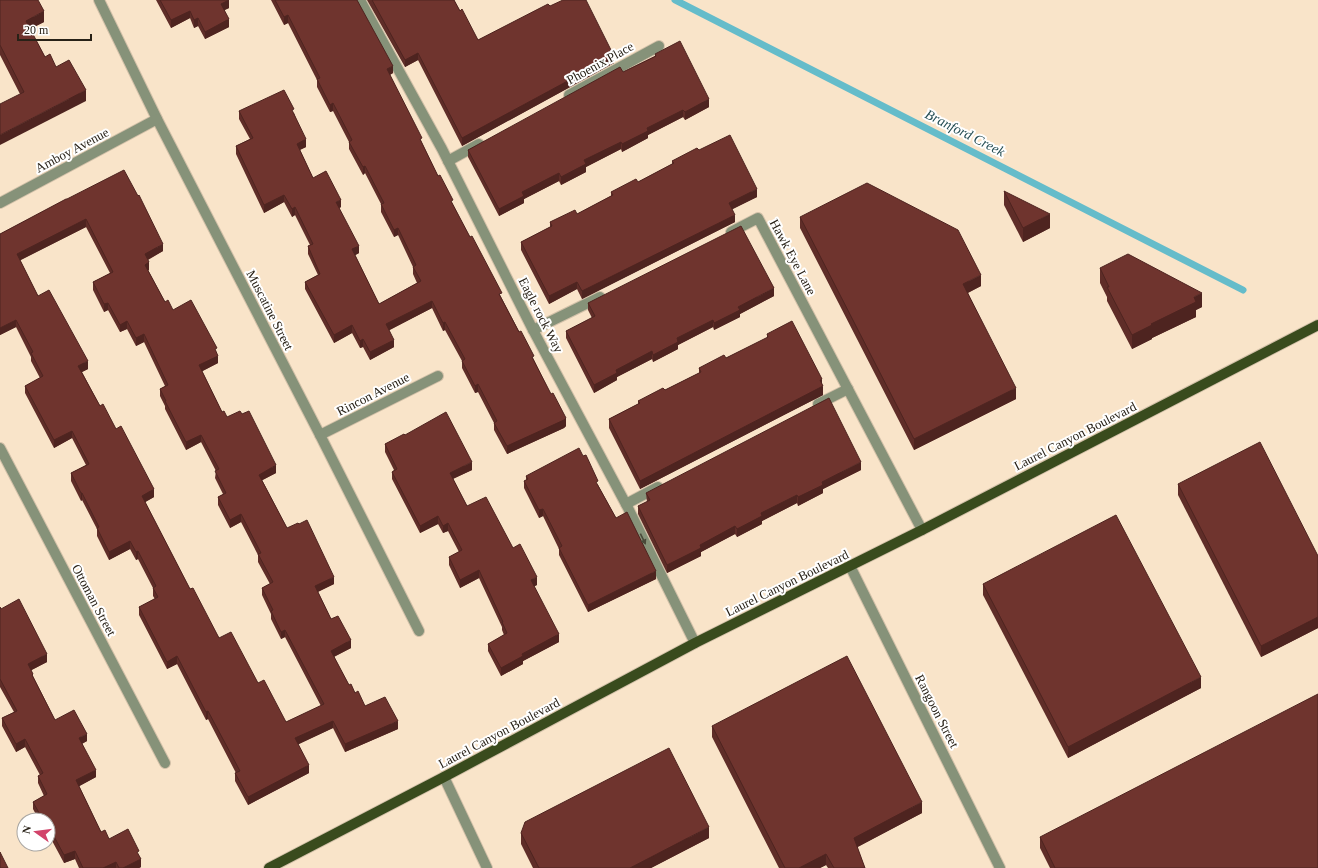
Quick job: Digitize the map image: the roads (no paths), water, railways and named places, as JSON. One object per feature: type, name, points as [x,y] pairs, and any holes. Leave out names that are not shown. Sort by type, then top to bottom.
[{"type":"main road","name":"Laurel Canyon Boulevard","points":[[269,868],[444,777],[695,643],[922,530],[1318,325]]},
{"type":"street","name":"Muscatine Street","points":[[99,0],[157,119],[320,435],[419,632]]},
{"type":"street","name":"Eagle rock Way","points":[[360,0],[448,161],[533,330],[626,504],[695,643]]},
{"type":"street","name":"Phoenix Place","points":[[564,98],[659,46]]},
{"type":"street","name":"Amboy Avenue","points":[[0,203],[157,119]]},
{"type":"street","points":[[448,161],[489,139]]},
{"type":"street","name":"Hawk Eye Lane","points":[[723,236],[758,218],[922,530]]},
{"type":"street","points":[[533,330],[611,291]]},
{"type":"street","name":"Rincon Avenue","points":[[320,435],[438,376]]},
{"type":"street","points":[[806,410],[848,389]]},
{"type":"street","name":"Ottoman Street","points":[[0,448],[165,763]]},
{"type":"street","points":[[626,504],[667,483]]},
{"type":"street","name":"Rangoon Street","points":[[850,566],[1000,868]]},
{"type":"street","points":[[444,777],[487,868]]},
{"type":"waterway","name":"Branford Creek","points":[[675,0],[1243,290]]}]
